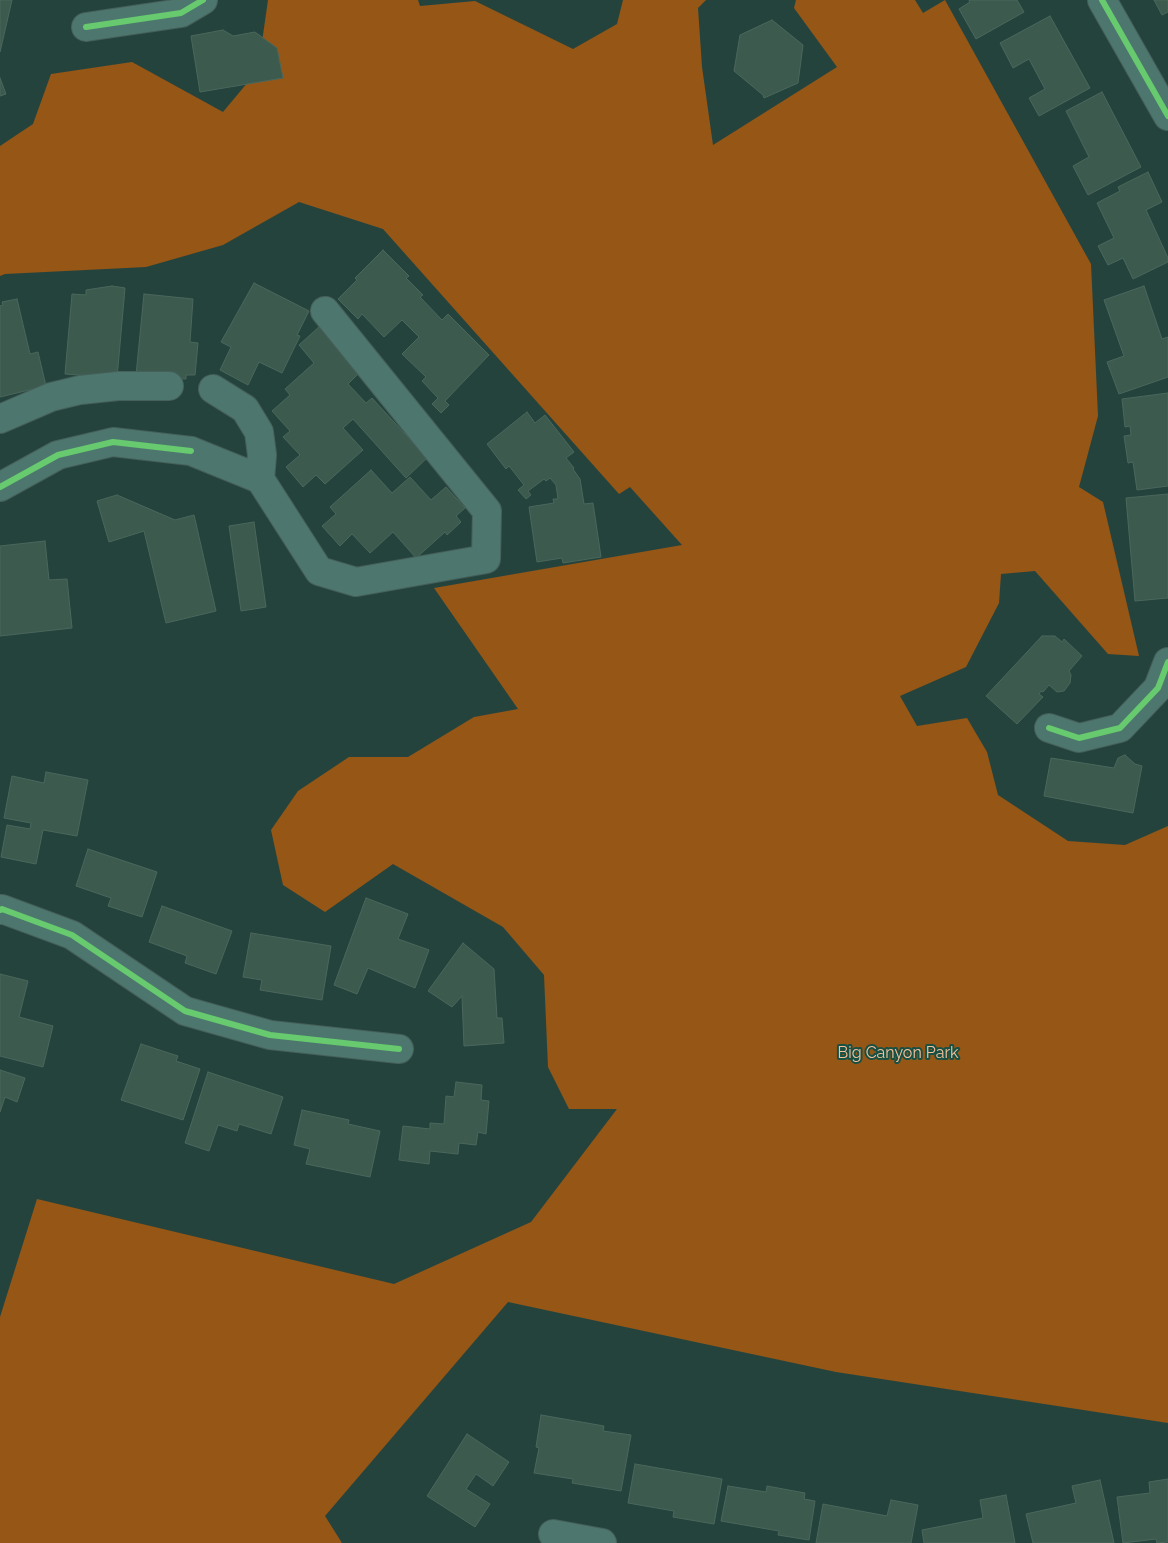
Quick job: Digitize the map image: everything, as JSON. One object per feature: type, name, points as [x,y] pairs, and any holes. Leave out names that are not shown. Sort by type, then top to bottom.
[{"type":"street","points":[[86,28],[181,13],[203,0]]},
{"type":"street","points":[[1102,0],[1168,116]]},
{"type":"street","points":[[0,487],[58,455],[113,442],[191,451],[260,479],[319,571],[356,582],[486,559],[487,511],[325,310]]},
{"type":"street","points":[[0,419],[51,397],[80,390],[118,386],[169,386]]},
{"type":"street","points":[[213,389],[245,410],[259,432],[262,455],[260,479]]},
{"type":"street","points":[[1049,728],[1079,738],[1120,728],[1158,688],[1168,662]]},
{"type":"street","points":[[0,910],[2,909],[72,935],[185,1010],[270,1035],[399,1049]]},
{"type":"street","points":[[553,1534],[602,1543]]},
{"type":"green space","name":"Big Canyon Park","points":[[268,0],[418,0],[420,6],[475,1],[573,49],[617,24],[623,0],[706,0],[698,8],[702,67],[713,145],[837,67],[794,8],[796,0],[915,0],[923,13],[945,0],[1091,264],[1098,416],[1079,487],[1103,502],[1139,656],[1108,654],[1035,571],[1001,574],[999,603],[966,667],[900,696],[917,726],[967,718],[987,752],[998,795],[1068,841],[1125,845],[1168,826],[1168,1423],[836,1372],[508,1302],[325,1516],[342,1543],[0,1543],[0,1317],[37,1199],[394,1284],[531,1222],[617,1109],[569,1109],[548,1067],[544,975],[503,927],[393,864],[325,912],[283,885],[271,830],[298,791],[349,757],[408,757],[474,717],[518,709],[434,588],[682,545],[630,487],[619,494],[383,229],[299,202],[223,245],[146,267],[5,274],[0,276],[0,146],[33,124],[51,74],[132,62],[223,112],[258,70]]},
{"type":"building","points":[[0,0],[12,0],[0,52]]},
{"type":"building","points":[[969,0],[1017,0],[1024,12],[976,39],[959,9],[970,2]]},
{"type":"building","points":[[1154,0],[1168,0],[1168,12],[1162,15]]},
{"type":"building","points":[[1050,16],[1090,88],[1039,116],[1029,98],[1045,89],[1029,59],[1013,68],[1000,43]]},
{"type":"building","points":[[772,20],[803,45],[798,83],[764,98],[763,95],[734,71],[740,35]]},
{"type":"building","points":[[223,30],[233,36],[255,32],[277,48],[283,78],[200,92],[191,36]]},
{"type":"building","points":[[0,78],[6,94],[0,96]]},
{"type":"building","points":[[1102,92],[1141,167],[1088,195],[1073,166],[1089,157],[1066,111]]},
{"type":"building","points":[[1148,172],[1162,202],[1146,210],[1168,258],[1168,262],[1133,279],[1123,258],[1108,265],[1098,246],[1114,238],[1097,203],[1120,191],[1118,187]]},
{"type":"building","points":[[383,250],[409,276],[406,278],[423,295],[420,297],[442,320],[448,314],[489,355],[445,401],[449,405],[441,413],[432,404],[438,398],[422,381],[426,377],[402,354],[419,337],[402,320],[384,337],[362,314],[358,319],[338,299],[357,280],[355,278]]},
{"type":"building","points":[[254,283],[309,311],[297,335],[300,336],[282,373],[259,362],[248,385],[220,370],[231,347],[221,342]]},
{"type":"building","points":[[112,286],[125,288],[117,378],[65,374],[72,294],[86,295],[86,290]]},
{"type":"building","points":[[1144,286],[1162,339],[1168,337],[1168,377],[1119,394],[1107,362],[1124,356],[1104,300]]},
{"type":"building","points":[[144,294],[193,299],[190,342],[198,343],[195,375],[186,375],[186,379],[136,375]]},
{"type":"building","points":[[17,299],[30,354],[38,352],[46,386],[0,397],[0,306],[3,305],[2,302]]},
{"type":"building","points":[[320,326],[361,371],[348,384],[366,403],[372,398],[427,458],[406,478],[353,419],[343,428],[363,450],[325,484],[316,475],[303,487],[286,467],[300,455],[283,437],[290,431],[272,411],[290,395],[285,389],[314,363],[299,345]]},
{"type":"building","points":[[1168,393],[1168,486],[1137,490],[1133,462],[1128,463],[1124,436],[1131,435],[1130,426],[1125,427],[1122,399]]},
{"type":"building","points":[[527,412],[535,423],[545,415],[574,452],[566,458],[580,479],[584,504],[593,503],[601,557],[563,563],[562,558],[537,562],[529,507],[554,503],[553,499],[558,499],[556,485],[550,478],[546,481],[544,479],[528,491],[531,495],[526,499],[518,490],[524,485],[509,466],[506,469],[487,444]]},
{"type":"building","points":[[371,470],[392,493],[410,477],[431,500],[446,487],[465,508],[456,516],[461,522],[447,535],[445,532],[416,558],[393,532],[370,553],[352,534],[340,546],[322,526],[336,514],[330,507]]},
{"type":"building","points":[[1168,494],[1168,598],[1135,601],[1126,498]]},
{"type":"building","points":[[117,495],[175,520],[194,515],[216,611],[166,623],[144,531],[109,542],[97,501]]},
{"type":"building","points":[[254,522],[266,607],[241,611],[229,526]]},
{"type":"building","points":[[45,541],[49,580],[67,579],[72,628],[0,636],[0,546]]},
{"type":"building","points":[[1042,636],[1055,636],[1062,642],[1064,639],[1082,656],[1069,671],[1071,675],[1070,683],[1064,691],[1057,692],[1049,685],[1039,694],[1043,697],[1017,724],[986,696]]},
{"type":"building","points":[[1125,755],[1135,764],[1142,766],[1133,813],[1044,796],[1051,758],[1114,768],[1118,758]]},
{"type":"building","points":[[46,772],[88,780],[77,836],[43,830],[36,864],[1,857],[7,825],[30,829],[31,823],[4,818],[12,776],[44,783]]},
{"type":"building","points":[[88,849],[157,872],[142,917],[108,906],[111,898],[76,886]]},
{"type":"building","points":[[366,898],[408,914],[398,939],[429,950],[415,988],[368,968],[357,994],[334,985]]},
{"type":"building","points":[[162,906],[232,931],[216,974],[185,963],[187,956],[149,942]]},
{"type":"building","points":[[251,933],[331,946],[322,1000],[260,990],[262,980],[243,977]]},
{"type":"building","points":[[463,943],[494,969],[497,1018],[502,1018],[504,1043],[464,1046],[462,996],[452,1007],[428,991]]},
{"type":"building","points":[[0,974],[28,981],[19,1017],[53,1026],[43,1067],[0,1056]]},
{"type":"building","points":[[141,1044],[178,1056],[176,1061],[200,1069],[183,1120],[121,1100]]},
{"type":"building","points":[[0,1070],[25,1078],[17,1102],[5,1097],[0,1112]]},
{"type":"building","points":[[208,1072],[283,1097],[271,1134],[239,1124],[237,1131],[218,1125],[209,1151],[185,1143]]},
{"type":"building","points":[[456,1082],[482,1085],[481,1100],[489,1101],[486,1134],[478,1132],[476,1145],[459,1143],[458,1154],[430,1151],[429,1164],[399,1160],[403,1126],[430,1129],[430,1123],[444,1124],[446,1096],[454,1097]]},
{"type":"building","points":[[302,1110],[349,1120],[348,1124],[380,1131],[370,1177],[306,1164],[310,1149],[294,1145]]},
{"type":"building","points":[[541,1415],[604,1426],[603,1431],[631,1435],[621,1491],[572,1483],[573,1479],[534,1473],[539,1448],[536,1447]]},
{"type":"building","points":[[467,1434],[509,1462],[493,1486],[476,1474],[466,1489],[490,1504],[475,1527],[427,1496]]},
{"type":"building","points":[[635,1464],[722,1479],[714,1524],[673,1517],[674,1511],[628,1503]]},
{"type":"building","points":[[1168,1479],[1168,1542],[1157,1543],[1156,1539],[1123,1543],[1117,1497],[1150,1493],[1149,1482]]},
{"type":"building","points":[[1100,1480],[1114,1543],[1033,1543],[1026,1514],[1076,1503],[1072,1486]]},
{"type":"building","points":[[728,1486],[766,1492],[767,1486],[805,1493],[804,1499],[815,1501],[809,1540],[778,1535],[779,1531],[721,1521]]},
{"type":"building","points":[[1006,1495],[1015,1543],[924,1543],[922,1530],[983,1518],[980,1500]]},
{"type":"building","points":[[891,1500],[918,1505],[911,1543],[816,1543],[823,1504],[887,1516]]},
{"type":"cycle path","points":[[86,27],[181,13],[203,0]]},
{"type":"cycle path","points":[[1102,0],[1168,116]]},
{"type":"cycle path","points":[[0,487],[58,455],[113,442],[191,451]]},
{"type":"cycle path","points":[[1049,728],[1079,738],[1120,728],[1158,688],[1168,662]]},
{"type":"cycle path","points":[[0,910],[2,909],[72,935],[185,1011],[270,1035],[399,1049]]}]
